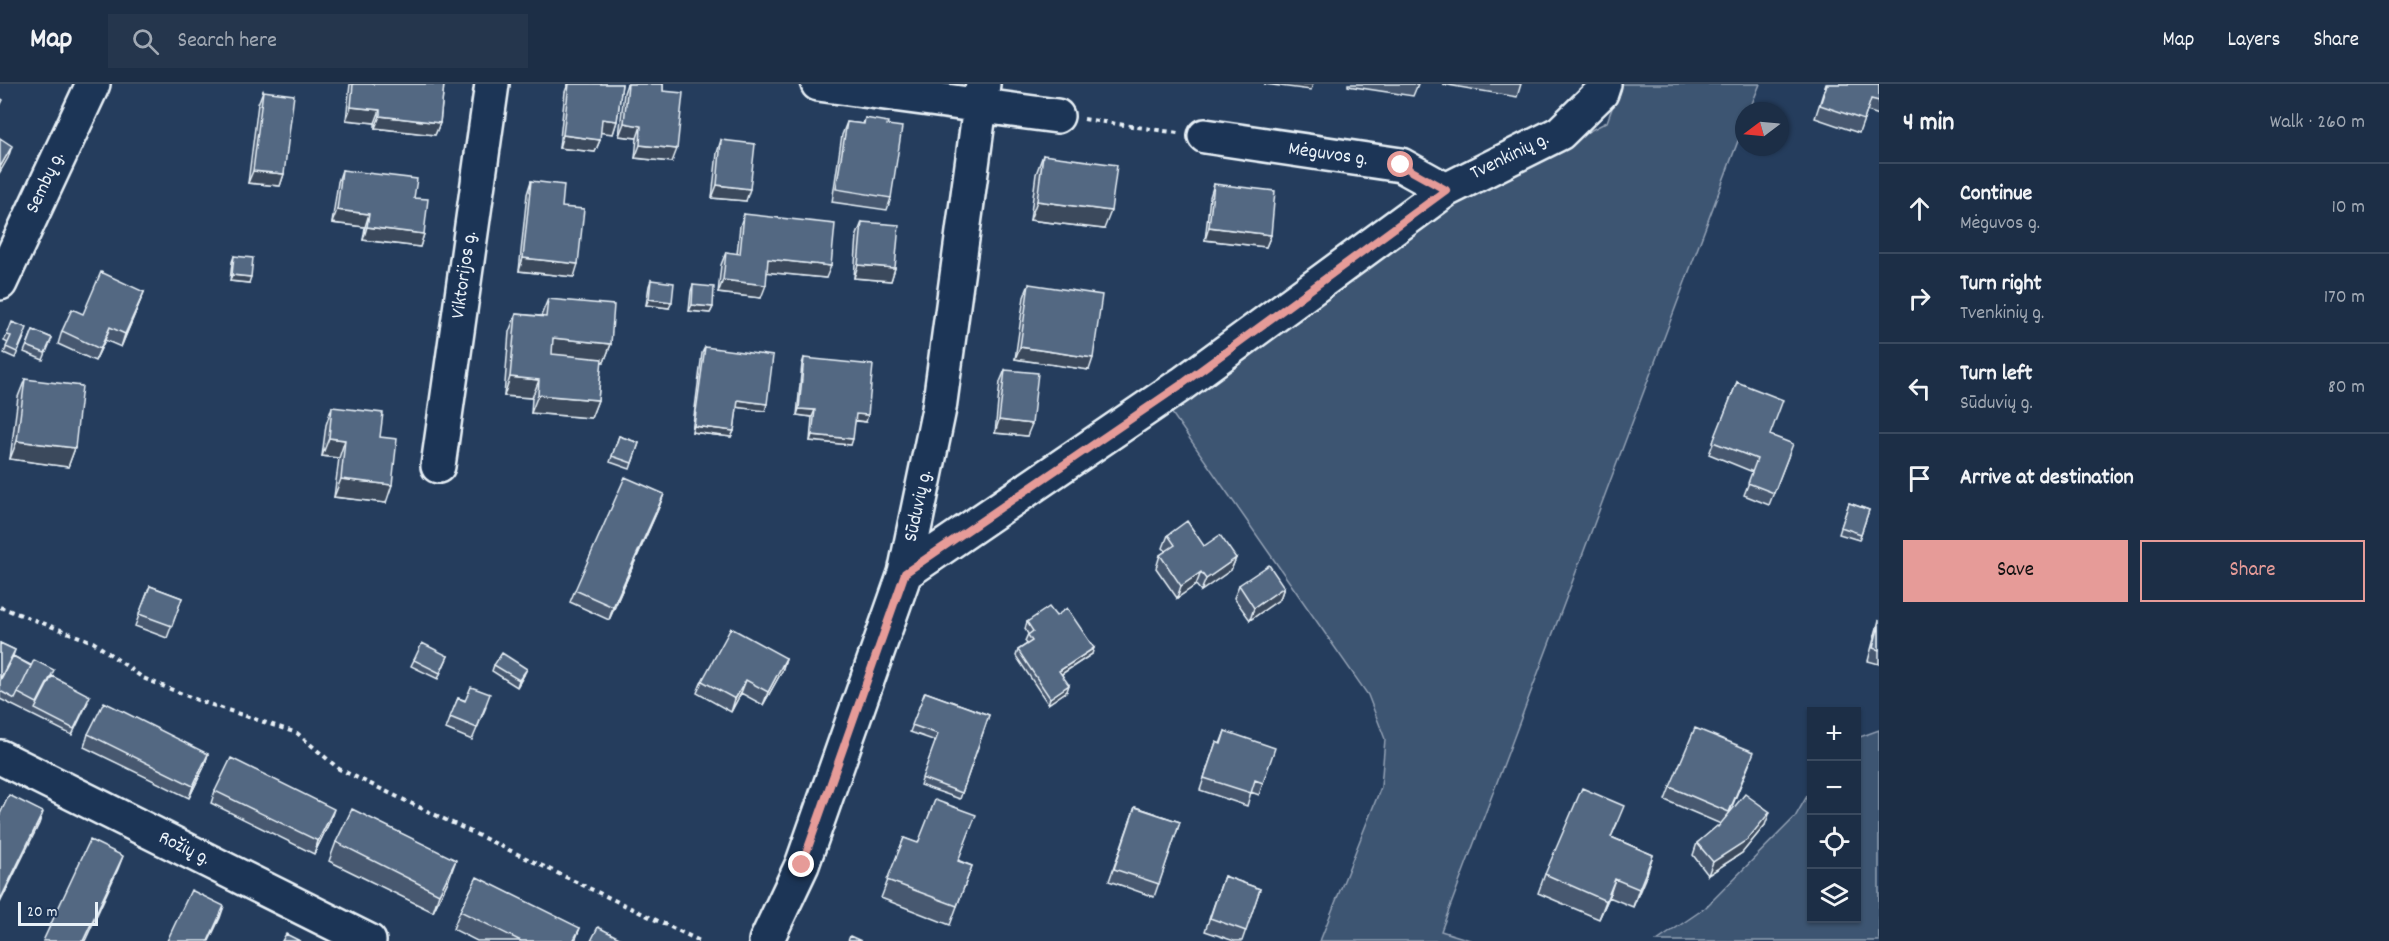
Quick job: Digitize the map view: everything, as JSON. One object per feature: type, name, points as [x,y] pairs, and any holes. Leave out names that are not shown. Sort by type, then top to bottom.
[{"type":"street","name":"Sembų g.","points":[[0,282],[93,84]]},
{"type":"street","name":"Viktorijos g.","points":[[438,466],[492,84]]},
{"type":"street","points":[[818,84],[981,95],[1057,116]]},
{"type":"street","name":"Tvenkinių g.","points":[[905,573],[1182,384],[1446,190],[1560,133],[1601,93],[1604,84]]},
{"type":"street","name":"Sūduvių g.","points":[[766,941],[802,865],[905,573],[939,410],[981,95]]},
{"type":"street","name":"Mėguvos g.","points":[[1206,136],[1401,165],[1446,190]]},
{"type":"street","name":"Rožių g.","points":[[0,757],[369,941]]},
{"type":"path","points":[[1057,116],[1206,136]]},
{"type":"path","points":[[0,607],[93,642],[143,678],[200,701],[297,733],[339,769],[700,941]]},
{"type":"shaded area","points":[[1621,84],[1760,84],[1753,102],[1735,102],[1735,149],[1441,931],[1473,941],[1320,941],[1381,787],[1385,739],[1368,695],[1169,409],[1430,221],[1491,182],[1607,122]]},
{"type":"shaded area","points":[[1879,730],[1879,941],[1657,941],[1705,908],[1795,817],[1807,796],[1807,923],[1861,923],[1861,737]]},
{"type":"building","points":[[353,84],[444,84],[440,123],[380,116],[380,110],[351,107]]},
{"type":"building","points":[[569,84],[622,84],[617,121],[602,119],[600,140],[563,135]]},
{"type":"building","points":[[628,84],[663,84],[663,91],[683,93],[677,149],[640,145],[641,126],[624,123]]},
{"type":"building","points":[[1827,84],[1879,84],[1879,101],[1871,99],[1864,120],[1820,105]]},
{"type":"building","points":[[263,91],[294,95],[284,174],[253,171]]},
{"type":"building","points":[[865,118],[902,127],[891,198],[836,189],[847,122],[864,124]]},
{"type":"building","points":[[0,138],[12,146],[0,167]]},
{"type":"building","points":[[721,140],[755,144],[750,189],[717,185]]},
{"type":"building","points":[[1043,155],[1117,165],[1111,211],[1037,201]]},
{"type":"building","points":[[342,170],[417,179],[414,198],[428,199],[424,234],[367,227],[369,214],[337,210]]},
{"type":"building","points":[[531,181],[564,185],[562,207],[584,209],[578,264],[523,258]]},
{"type":"building","points":[[1214,184],[1275,191],[1271,235],[1209,227]]},
{"type":"building","points":[[744,214],[835,224],[831,266],[768,259],[766,285],[723,280],[726,252],[740,254]]},
{"type":"building","points":[[862,222],[899,225],[895,268],[858,265]]},
{"type":"building","points":[[234,256],[253,258],[251,277],[232,275]]},
{"type":"building","points":[[101,272],[144,292],[125,334],[110,327],[100,349],[62,331],[72,309],[83,314]]},
{"type":"building","points":[[651,280],[674,283],[672,302],[649,299]]},
{"type":"building","points":[[1029,284],[1102,295],[1093,358],[1020,347]]},
{"type":"building","points":[[693,285],[714,287],[713,307],[692,305]]},
{"type":"building","points":[[548,299],[614,305],[611,344],[553,338],[552,354],[602,359],[598,400],[538,395],[539,380],[510,377],[516,314],[546,317]]},
{"type":"building","points":[[12,322],[27,328],[17,352],[6,347],[11,336],[7,335]]},
{"type":"building","points":[[33,330],[52,338],[45,353],[27,346]]},
{"type":"building","points":[[705,347],[773,356],[767,404],[738,400],[734,431],[694,426]]},
{"type":"building","points":[[804,358],[873,365],[868,415],[856,414],[853,439],[812,435],[815,410],[799,409]]},
{"type":"building","points":[[1005,370],[1038,373],[1032,424],[999,420]]},
{"type":"building","points":[[25,379],[82,386],[75,448],[17,441]]},
{"type":"building","points":[[1737,382],[1783,400],[1770,435],[1793,444],[1774,493],[1748,483],[1757,459],[1713,442]]},
{"type":"building","points":[[332,407],[383,413],[380,437],[397,439],[392,485],[341,479],[345,440],[329,438]]},
{"type":"building","points":[[619,436],[639,443],[632,463],[612,456]]},
{"type":"building","points":[[625,477],[664,494],[613,607],[575,590]]},
{"type":"building","points":[[1849,503],[1869,510],[1861,534],[1841,527]]},
{"type":"building","points":[[1187,521],[1204,546],[1220,535],[1236,558],[1206,579],[1201,572],[1181,586],[1160,555],[1175,545],[1168,535]]},
{"type":"building","points":[[1269,565],[1284,587],[1254,608],[1239,585]]},
{"type":"building","points":[[150,586],[182,598],[172,626],[139,614]]},
{"type":"building","points":[[1049,607],[1056,616],[1067,608],[1094,648],[1059,671],[1069,685],[1050,698],[1018,650],[1032,641],[1028,635],[1033,631],[1027,622]]},
{"type":"building","points":[[1879,625],[1879,650],[1873,648]]},
{"type":"building","points":[[731,628],[786,658],[768,692],[746,680],[735,699],[702,681]]},
{"type":"building","points":[[0,643],[15,650],[0,679]]},
{"type":"building","points":[[422,643],[448,656],[440,673],[414,660]]},
{"type":"building","points":[[502,653],[527,669],[519,680],[494,665]]},
{"type":"building","points":[[13,656],[31,666],[15,699],[0,691],[0,681]]},
{"type":"building","points":[[34,660],[54,670],[37,703],[18,693]]},
{"type":"building","points":[[52,676],[90,696],[74,729],[35,709]]},
{"type":"building","points":[[471,687],[490,694],[477,728],[450,717],[458,698],[465,701]]},
{"type":"building","points":[[925,692],[989,715],[962,793],[922,778],[938,734],[912,725]]},
{"type":"building","points":[[104,702],[208,754],[193,786],[88,734]]},
{"type":"building","points":[[1695,728],[1754,752],[1729,812],[1670,787]]},
{"type":"building","points":[[1225,731],[1275,748],[1263,783],[1255,780],[1251,793],[1204,778],[1216,742],[1221,744]]},
{"type":"building","points":[[231,758],[334,809],[318,841],[215,791]]},
{"type":"building","points":[[1582,788],[1624,806],[1611,837],[1653,855],[1639,889],[1615,879],[1606,901],[1545,874]]},
{"type":"building","points":[[1745,794],[1770,812],[1747,840],[1713,862],[1697,843],[1718,827]]},
{"type":"building","points":[[9,795],[43,812],[0,900],[0,814]]},
{"type":"building","points":[[935,800],[976,815],[958,861],[972,866],[957,906],[887,880],[904,838],[918,843]]},
{"type":"building","points":[[1135,807],[1180,822],[1159,884],[1114,869]]},
{"type":"building","points":[[352,809],[456,860],[439,894],[336,842]]},
{"type":"building","points":[[90,840],[123,856],[83,941],[43,941]]},
{"type":"building","points":[[1224,876],[1260,889],[1246,931],[1210,918]]},
{"type":"building","points":[[477,877],[580,928],[573,941],[521,941],[460,911]]},
{"type":"building","points":[[191,890],[224,906],[208,941],[167,941]]},
{"type":"building","points":[[598,927],[625,941],[591,941]]},
{"type":"building","points":[[286,934],[300,941],[282,941]]},
{"type":"building","points":[[850,936],[861,941],[848,941]]},
{"type":"route","points":[[802,865],[905,573],[1182,384],[1446,190],[1401,165]]}]
